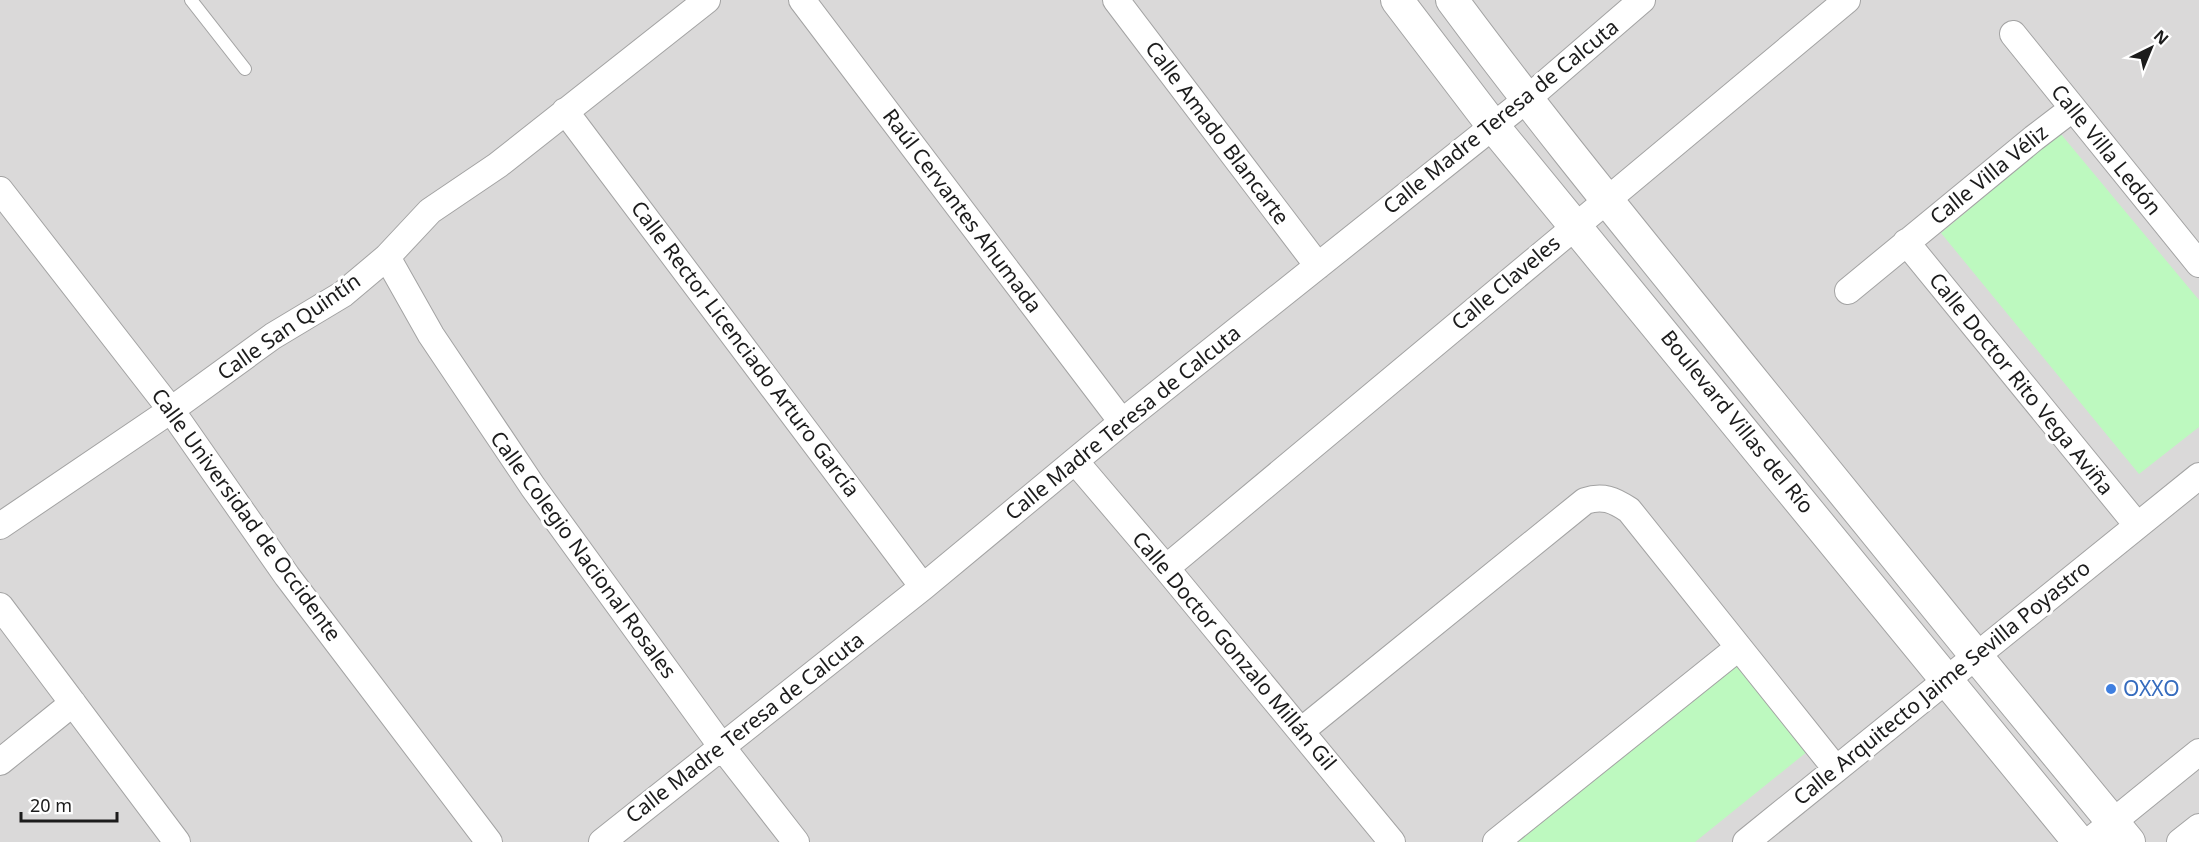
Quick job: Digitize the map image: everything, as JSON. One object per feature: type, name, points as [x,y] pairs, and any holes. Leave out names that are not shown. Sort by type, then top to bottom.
[{"type":"street","name":"Calle San Quintín","points":[[0,526],[171,410],[273,336],[343,294],[387,256],[429,211],[498,165],[707,0]]},
{"type":"street","name":"Raúl Cervantes Ahumada","points":[[802,0],[1122,422]]},
{"type":"street","name":"Calle Amado Blancarte","points":[[1116,0],[1318,266]]},
{"type":"street","name":"Boulevard Villas del Río","points":[[1397,0],[1493,126],[2079,842]]},
{"type":"street","name":"Boulevard Villas del Río","points":[[1452,0],[1526,100],[1606,201],[1975,656],[2121,832]]},
{"type":"street","name":"Calle Madre Teresa de Calcuta","points":[[602,842],[923,587],[1122,422],[1526,100],[1642,0]]},
{"type":"street","name":"Calle Claveles","points":[[1166,568],[1846,0]]},
{"type":"street","name":"Calle Villa Ledón","points":[[2013,34],[2199,264]]},
{"type":"street","name":"Calle Villa Véliz","points":[[1848,291],[2072,109]]},
{"type":"street","name":"Calle Rector Licenciado Arturo García","points":[[565,111],[923,587]]},
{"type":"street","name":"Calle Universidad de Occidente","points":[[0,190],[171,410],[287,576],[489,842]]},
{"type":"street","name":"Calle Doctor Rito Vega Aviña","points":[[1906,242],[2137,525]]},
{"type":"street","name":"Calle Colegio Nacional Rosales","points":[[387,256],[431,335],[533,487],[722,747],[796,842]]},
{"type":"street","name":"Calle Doctor Gonzalo Millán Gil","points":[[1075,461],[1392,842]]},
{"type":"street","name":"Calle Arquitecto Jaime Sevilla Poyastro","points":[[1746,842],[2199,476]]},
{"type":"street","points":[[1301,731],[1585,501],[1604,498],[1629,510],[1836,769]]},
{"type":"street","points":[[0,606],[177,842]]},
{"type":"street","points":[[1496,842],[1738,648]]},
{"type":"street","points":[[0,762],[73,703]]},
{"type":"street","points":[[2088,842],[2121,832],[2199,752]]},
{"type":"street","points":[[2180,842],[2199,827]]},
{"type":"lane","points":[[191,0],[246,69]]},
{"type":"shaded area","points":[[0,0],[2199,0],[2199,842],[0,842]]},
{"type":"green space","points":[[2060,133],[2199,300],[2199,427],[2139,474],[1941,233]]},
{"type":"green space","points":[[1743,659],[1813,747],[1695,842],[1515,842]]},
{"type":"place","name":"OXXO","points":[[2111,689]]}]
